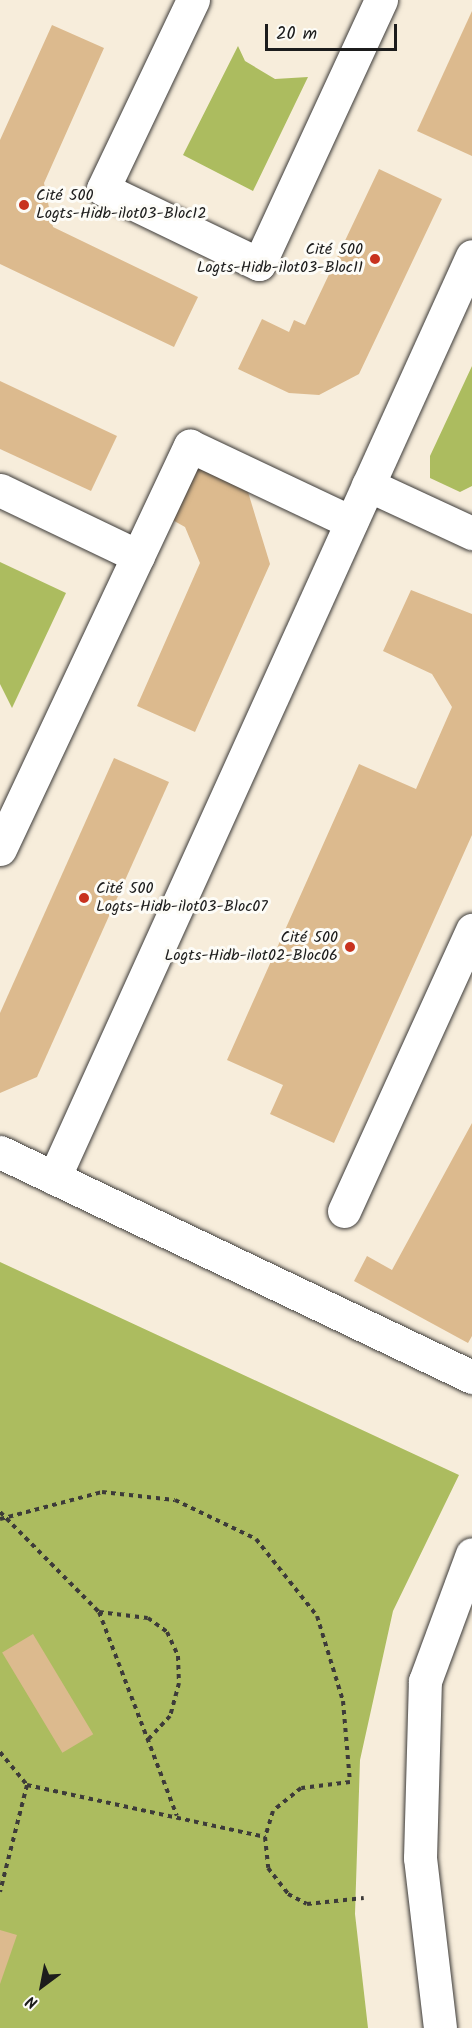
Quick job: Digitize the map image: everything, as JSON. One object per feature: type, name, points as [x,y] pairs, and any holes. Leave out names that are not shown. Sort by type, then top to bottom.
[{"type":"street","points":[[193,0],[103,189],[259,264],[381,0]]},
{"type":"street","points":[[54,1178],[472,256]]},
{"type":"street","points":[[0,849],[190,446],[351,522]]},
{"type":"street","points":[[368,485],[472,533]]},
{"type":"street","points":[[0,490],[138,556]]},
{"type":"street","points":[[344,1211],[472,930]]},
{"type":"street","points":[[0,1152],[472,1377]]},
{"type":"street","points":[[440,2028],[420,1858],[425,1681],[472,1554]]},
{"type":"path","points":[[1,1515],[102,1492],[175,1500],[262,1548],[317,1616],[343,1701],[350,1782],[301,1788],[273,1811],[265,1837],[268,1868],[288,1894],[307,1904],[364,1898]]},
{"type":"path","points":[[1,1515],[99,1612],[177,1816]]},
{"type":"path","points":[[99,1612],[148,1618],[167,1632],[178,1656],[179,1683],[170,1716],[148,1740]]},
{"type":"path","points":[[0,1752],[27,1785],[265,1837]]},
{"type":"path","points":[[0,1892],[27,1785]]},
{"type":"green space","points":[[238,46],[245,61],[275,79],[308,77],[253,191],[183,155]]},
{"type":"green space","points":[[472,366],[472,486],[460,492],[430,478],[430,456]]},
{"type":"green space","points":[[0,562],[66,593],[12,708],[0,684]]},
{"type":"green space","points":[[0,1262],[459,1475],[393,1611],[360,1760],[355,1914],[368,2028],[0,2028]]},
{"type":"building","points":[[472,11],[472,156],[417,131]]},
{"type":"building","name":"Cité 500 Logts-Hidb-ilot03-Bloc12","points":[[52,25],[104,48],[44,183],[53,227],[198,297],[174,347],[0,264],[0,140]]},
{"type":"building","name":"Cité 500 Logts-Hidb-ilot03-Bloc11","points":[[379,169],[442,199],[359,374],[319,395],[289,393],[238,369],[262,319],[289,332],[294,320],[305,325]]},
{"type":"building","points":[[0,381],[117,436],[91,491],[0,449]]},
{"type":"building","points":[[187,461],[248,492],[270,564],[195,732],[137,706],[200,563],[185,527],[160,513]]},
{"type":"building","name":"Cité 500 Logts-Hidb-ilot02-Bloc06","points":[[411,590],[472,614],[472,835],[334,1143],[270,1114],[283,1085],[227,1060],[359,764],[416,789],[452,707],[432,674],[383,651]]},
{"type":"building","name":"Cité 500 Logts-Hidb-ilot03-Bloc07","points":[[114,758],[169,782],[37,1077],[0,1093],[0,1013]]},
{"type":"building","points":[[472,1123],[472,1336],[468,1343],[354,1281],[367,1256],[392,1270]]},
{"type":"building","points":[[33,1634],[93,1734],[62,1753],[2,1653]]},
{"type":"building","points":[[0,1930],[17,1935],[0,1984]]},
{"type":"place","name":"Cité 500 Logts-Hidb-ilot03-Bloc12","points":[[24,205]]},
{"type":"place","name":"Cité 500 Logts-Hidb-ilot03-Bloc11","points":[[375,259]]},
{"type":"place","name":"Cité 500 Logts-Hidb-ilot03-Bloc07","points":[[84,898]]},
{"type":"place","name":"Cité 500 Logts-Hidb-ilot02-Bloc06","points":[[350,947]]}]
